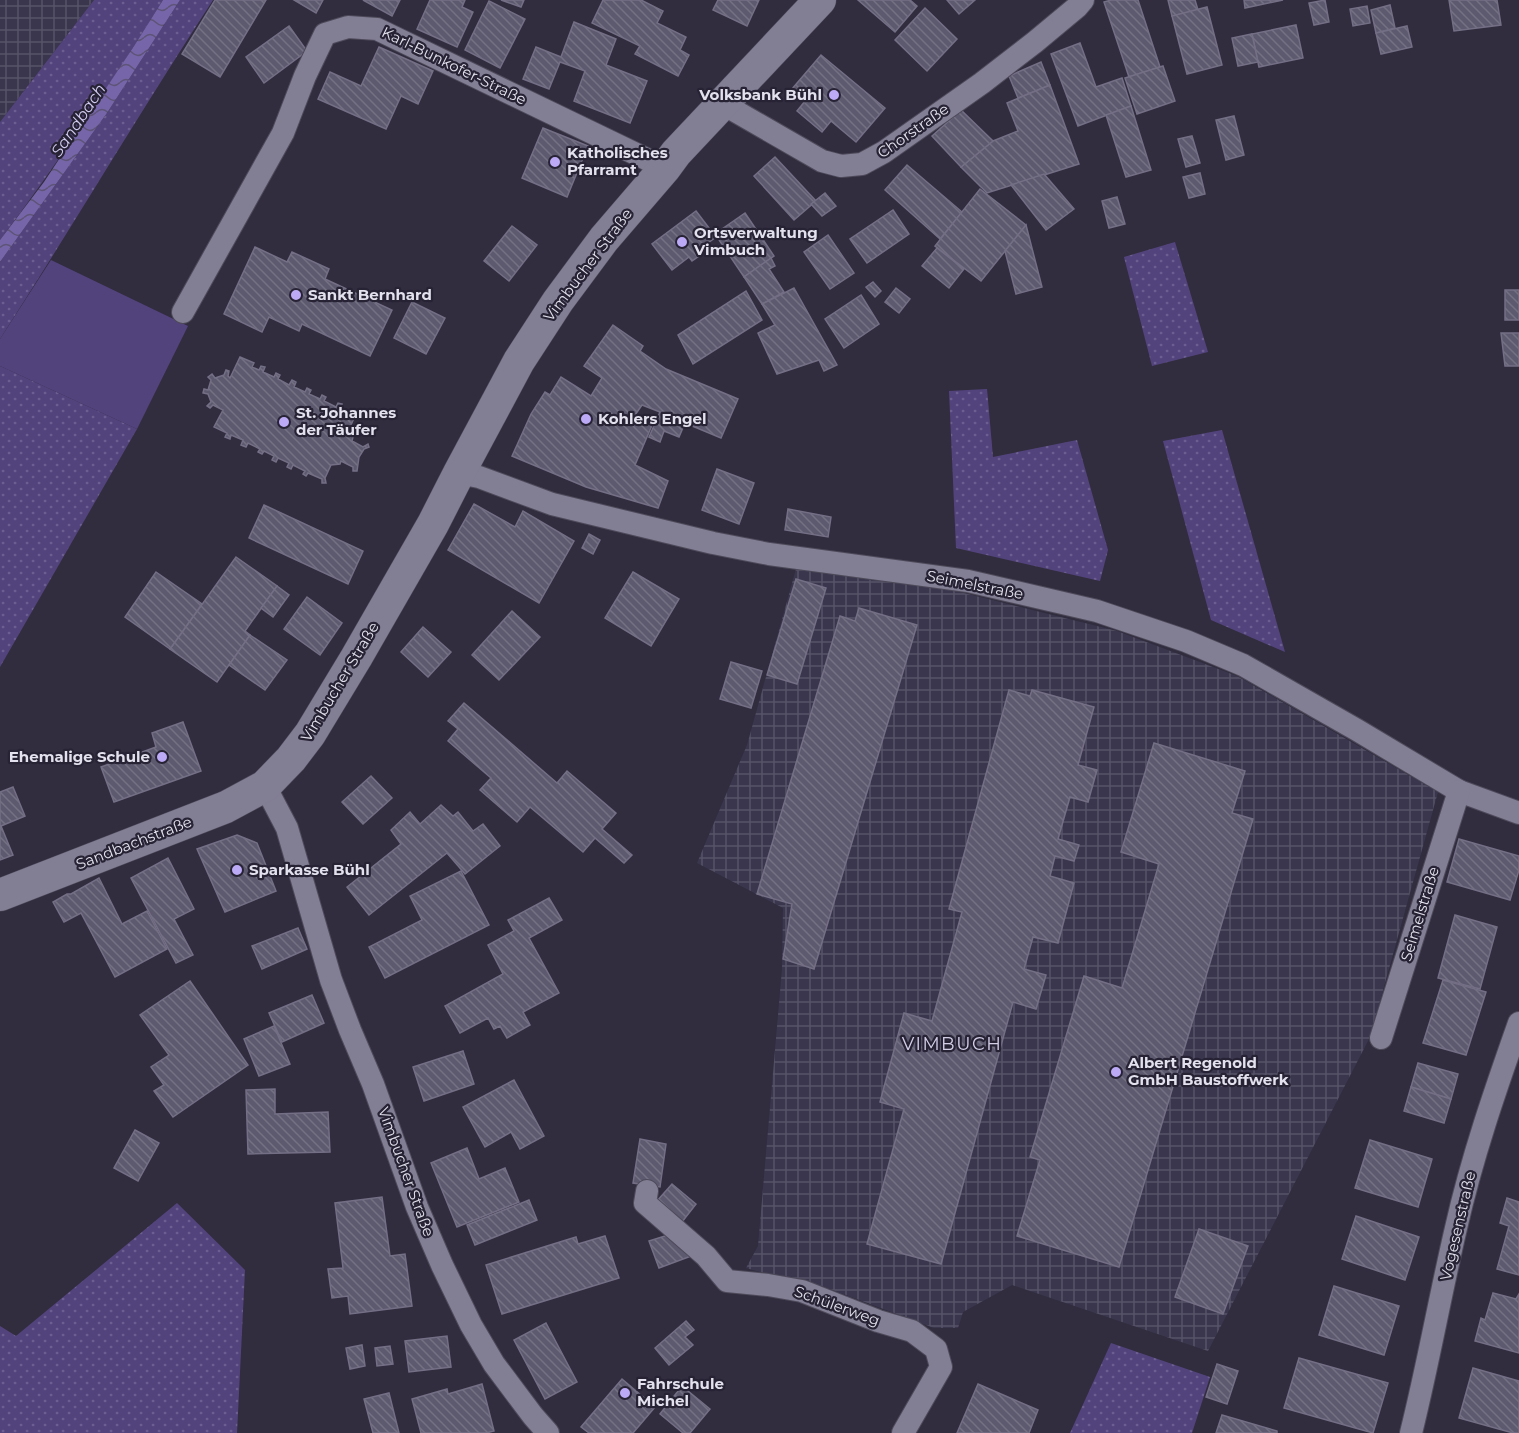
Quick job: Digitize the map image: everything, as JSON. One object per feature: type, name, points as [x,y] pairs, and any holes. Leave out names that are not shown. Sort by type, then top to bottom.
[{"type":"street","name":"Vimbucher Straße","points":[[548,1433],[494,1364],[471,1325],[442,1265],[417,1207],[373,1084],[331,980],[287,828],[265,786],[291,759],[310,734],[357,658],[433,524],[519,361],[558,301],[604,240],[676,153],[820,0]]},
{"type":"street","name":"Chorstraße","points":[[723,104],[822,161],[841,166],[862,164],[884,153],[982,83],[1035,42],[1083,0]]},
{"type":"street","name":"Karl-Bunkofer-Straße","points":[[183,312],[283,134],[305,76],[325,34],[348,27],[377,29],[665,168]]},
{"type":"street","name":"Seimelstraße","points":[[459,473],[479,477],[552,504],[713,543],[769,554],[969,581],[1097,611],[1186,641],[1243,665],[1459,791],[1519,813]]},
{"type":"street","name":"Sandbachstraße","points":[[0,895],[226,807],[265,786]]},
{"type":"street","name":"Seimelstraße","points":[[1381,1038],[1459,791]]},
{"type":"street","name":"Vogesenstraße","points":[[1411,1433],[1426,1374],[1456,1227],[1480,1134],[1519,1023]]},
{"type":"street","name":"Schülerweg","points":[[647,1191],[645,1203],[706,1256],[727,1281],[802,1291],[878,1321],[912,1331],[936,1349],[941,1367],[903,1433]]},
{"type":"shaded area","points":[[0,0],[94,0],[0,122]]},
{"type":"shaded area","points":[[94,0],[163,0],[84,122],[0,240],[0,122]]},
{"type":"shaded area","points":[[180,0],[213,0],[0,339],[0,262],[107,113]]},
{"type":"shaded area","points":[[1175,242],[1208,352],[1152,366],[1124,257]]},
{"type":"shaded area","points":[[51,260],[188,326],[137,429],[0,366],[0,339]]},
{"type":"shaded area","points":[[0,366],[137,429],[0,667]]},
{"type":"shaded area","points":[[987,389],[993,457],[1077,440],[1108,550],[1100,581],[956,548],[949,391]]},
{"type":"shaded area","points":[[1222,430],[1285,652],[1211,620],[1163,441]]},
{"type":"shaded area","name":"Albert Regenold GmbH Baustoffwerk","points":[[796,569],[956,591],[1117,631],[1237,676],[1438,792],[1370,1037],[1208,1351],[1012,1285],[963,1312],[958,1328],[934,1328],[822,1286],[746,1268],[758,1246],[782,969],[783,908],[697,863],[747,745]]},
{"type":"shaded area","points":[[177,1203],[245,1270],[237,1433],[0,1433],[0,1326],[16,1336]]},
{"type":"shaded area","points":[[1111,1343],[1210,1377],[1192,1433],[1070,1433]]},
{"type":"water","points":[[163,0],[180,0],[107,113],[0,262],[0,240],[44,182]]},
{"type":"building","points":[[215,0],[266,0],[220,77],[182,54]]},
{"type":"building","points":[[294,0],[323,0],[316,13]]},
{"type":"building","points":[[363,0],[400,0],[392,16]]},
{"type":"building","points":[[430,0],[465,0],[462,7],[473,12],[457,47],[417,29]]},
{"type":"building","points":[[501,0],[524,0],[521,7]]},
{"type":"building","points":[[603,0],[641,0],[663,11],[657,23],[686,37],[680,50],[689,55],[678,76],[635,54],[640,46],[592,23]]},
{"type":"building","points":[[718,0],[759,0],[747,26],[713,10]]},
{"type":"building","points":[[858,0],[910,0],[917,6],[895,32]]},
{"type":"building","points":[[947,0],[975,0],[959,14]]},
{"type":"building","points":[[1138,0],[1160,67],[1129,77],[1104,2]]},
{"type":"building","points":[[1168,0],[1195,0],[1198,10],[1172,16]]},
{"type":"building","points":[[1244,0],[1283,0],[1245,8]]},
{"type":"building","points":[[1325,0],[1329,22],[1314,25],[1309,3]]},
{"type":"building","points":[[1449,0],[1497,0],[1501,25],[1454,31]]},
{"type":"building","points":[[489,1],[525,19],[500,68],[465,50]]},
{"type":"building","points":[[1390,5],[1395,28],[1376,33],[1371,10]]},
{"type":"building","points":[[1367,6],[1370,23],[1353,26],[1350,9]]},
{"type":"building","points":[[1207,7],[1222,65],[1187,74],[1172,16]]},
{"type":"building","points":[[925,8],[957,39],[927,71],[895,40]]},
{"type":"building","points":[[574,22],[616,39],[606,65],[647,81],[630,123],[574,101],[585,71],[560,62],[549,89],[523,79],[536,47],[561,57]]},
{"type":"building","points":[[1296,25],[1303,58],[1259,67],[1252,34]]},
{"type":"building","points":[[289,26],[307,51],[264,83],[246,57]]},
{"type":"building","points":[[1407,26],[1412,47],[1381,54],[1376,33]]},
{"type":"building","points":[[1252,34],[1258,62],[1238,66],[1232,38]]},
{"type":"building","points":[[1080,43],[1096,87],[1122,78],[1131,106],[1078,126],[1051,54]]},
{"type":"building","points":[[379,47],[433,71],[418,104],[401,96],[386,129],[318,99],[330,72],[361,86]]},
{"type":"building","name":"Volksbank Bühl","points":[[821,55],[885,108],[856,142],[831,121],[822,132],[797,111],[806,100],[792,89]]},
{"type":"building","points":[[1041,62],[1050,85],[1018,98],[1009,76]]},
{"type":"building","points":[[1163,66],[1175,101],[1137,114],[1125,78]]},
{"type":"building","points":[[1050,85],[1079,164],[987,193],[961,167],[993,141],[1018,131],[1007,103]]},
{"type":"building","points":[[1131,106],[1151,170],[1126,177],[1106,115]]},
{"type":"building","points":[[961,110],[993,141],[961,167],[932,136]]},
{"type":"building","points":[[1234,116],[1244,155],[1226,160],[1216,120]]},
{"type":"building","name":"Katholisches Pfarramt","points":[[543,128],[588,146],[567,197],[522,178]]},
{"type":"building","points":[[1192,136],[1200,163],[1186,167],[1178,139]]},
{"type":"building","points":[[775,157],[816,201],[794,220],[754,176]]},
{"type":"building","points":[[907,165],[962,212],[940,239],[885,190]]},
{"type":"building","points":[[1200,173],[1205,194],[1189,198],[1183,177]]},
{"type":"building","points":[[1044,174],[1074,209],[1046,230],[1011,185]]},
{"type":"building","points":[[980,189],[1026,225],[981,281],[935,246]]},
{"type":"building","points":[[825,193],[836,206],[822,216],[811,204]]},
{"type":"building","points":[[1117,197],[1125,224],[1109,228],[1102,201]]},
{"type":"building","points":[[893,210],[909,234],[867,263],[850,239]]},
{"type":"building","name":"Ortsverwaltung Vimbuch","points":[[696,211],[716,237],[701,248],[705,252],[692,261],[689,257],[672,270],[652,244]]},
{"type":"building","points":[[745,213],[774,256],[744,277],[715,234]]},
{"type":"building","points":[[1026,225],[1042,287],[1016,294],[1005,251]]},
{"type":"building","points":[[512,226],[537,245],[509,281],[484,261]]},
{"type":"building","points":[[828,235],[854,273],[830,289],[804,252]]},
{"type":"building","name":"Sankt Bernhard","points":[[255,247],[287,262],[292,252],[329,269],[325,279],[392,310],[370,356],[302,324],[299,331],[269,317],[262,332],[224,314]]},
{"type":"building","points":[[937,248],[964,269],[949,288],[922,266]]},
{"type":"building","points":[[771,258],[775,266],[769,269],[784,292],[762,304],[744,277]]},
{"type":"building","points":[[873,282],[881,291],[875,297],[866,287]]},
{"type":"building","points":[[794,288],[837,365],[824,371],[819,360],[777,374],[758,333],[775,325],[762,304]]},
{"type":"building","points":[[896,288],[910,299],[899,313],[885,302]]},
{"type":"building","points":[[1505,290],[1519,290],[1519,320],[1505,320]]},
{"type":"building","points":[[746,291],[762,320],[693,364],[678,335]]},
{"type":"building","points":[[861,295],[879,324],[844,348],[825,319]]},
{"type":"building","points":[[412,302],[445,318],[426,354],[394,338]]},
{"type":"building","name":"Kohlers Engel","points":[[613,325],[643,346],[640,351],[666,369],[738,399],[721,438],[685,423],[679,437],[664,431],[660,442],[649,437],[660,412],[642,405],[635,415],[653,423],[635,465],[668,481],[658,508],[586,487],[512,456],[531,414],[545,392],[550,395],[561,377],[591,396],[602,378],[584,366]]},
{"type":"building","points":[[1501,333],[1519,333],[1519,366],[1505,366]]},
{"type":"building","name":"St. Johannes der Täufer","points":[[240,357],[254,363],[252,367],[259,370],[261,366],[265,367],[263,372],[274,377],[276,373],[280,375],[278,379],[289,385],[292,380],[296,382],[294,387],[305,392],[307,388],[311,390],[309,394],[320,399],[322,395],[326,397],[324,401],[336,407],[338,403],[342,404],[340,409],[352,414],[357,412],[358,416],[354,418],[348,432],[353,437],[352,441],[363,447],[368,444],[369,447],[364,449],[359,457],[357,471],[353,471],[353,467],[341,461],[340,464],[331,465],[325,478],[326,483],[322,483],[322,479],[308,473],[306,476],[303,474],[305,471],[293,465],[291,469],[287,467],[289,463],[278,458],[276,462],[272,460],[274,456],[264,451],[262,454],[258,452],[260,449],[248,443],[246,447],[241,445],[243,440],[231,435],[230,439],[225,437],[227,433],[214,427],[223,410],[213,405],[210,408],[207,406],[211,402],[208,394],[203,393],[204,389],[208,390],[211,380],[208,377],[212,374],[215,378],[224,375],[226,370],[229,371],[230,378]]},
{"type":"building","points":[[717,469],[754,483],[739,524],[702,510]]},
{"type":"building","points":[[474,504],[515,527],[523,511],[574,541],[539,603],[448,550]]},
{"type":"building","points":[[264,505],[363,551],[348,584],[249,538]]},
{"type":"building","points":[[788,509],[831,517],[828,537],[785,530]]},
{"type":"building","points":[[589,534],[600,540],[593,554],[582,548]]},
{"type":"building","points":[[236,557],[277,586],[245,631],[250,635],[217,682],[170,649]]},
{"type":"building","points":[[156,572],[202,604],[170,649],[125,617]]},
{"type":"building","points":[[633,572],[679,599],[651,646],[605,618]]},
{"type":"building","points":[[796,579],[826,588],[797,684],[767,675]]},
{"type":"building","points":[[277,586],[289,595],[273,617],[261,608]]},
{"type":"building","points":[[307,597],[342,623],[320,655],[284,629]]},
{"type":"building","points":[[859,608],[917,625],[814,969],[783,959],[792,904],[757,894],[840,616],[855,621]]},
{"type":"building","points":[[512,611],[540,637],[499,680],[472,655]]},
{"type":"building","points":[[423,627],[451,652],[428,677],[401,652]]},
{"type":"building","points":[[250,635],[287,660],[265,690],[229,665]]},
{"type":"building","points":[[731,662],[762,671],[751,708],[720,699]]},
{"type":"building","points":[[1009,690],[1030,696],[1032,690],[1094,707],[1078,765],[1097,770],[1088,802],[1070,797],[1058,839],[1079,845],[1074,861],[1055,856],[1050,876],[1074,883],[1058,943],[1033,937],[1024,969],[1046,975],[1036,1009],[1013,1002],[941,1264],[867,1244],[904,1109],[880,1102],[904,1013],[932,1021],[962,912],[949,909]]},
{"type":"building","points":[[464,703],[557,783],[567,771],[616,813],[602,829],[632,855],[624,863],[595,838],[583,852],[530,807],[517,822],[480,790],[491,778],[448,741],[458,729],[448,721]]},
{"type":"building","name":"Ehemalige Schule","points":[[183,722],[201,771],[114,802],[101,767],[156,747],[152,733]]},
{"type":"building","name":"Albert Regenold GmbH Baustoffwerk","points":[[1154,743],[1245,771],[1232,813],[1253,819],[1119,1267],[1017,1236],[1040,1160],[1030,1157],[1084,976],[1122,988],[1159,864],[1121,852]]},
{"type":"building","points":[[371,776],[392,798],[363,824],[342,802]]},
{"type":"building","points":[[13,787],[25,816],[1,826],[13,855],[0,860],[0,792]]},
{"type":"building","points":[[441,805],[453,816],[458,812],[473,831],[483,824],[500,846],[465,874],[447,853],[369,915],[347,887],[401,844],[391,830],[410,812],[420,824]]},
{"type":"building","name":"Sparkasse Bühl","points":[[237,835],[257,843],[276,891],[225,912],[197,849]]},
{"type":"building","points":[[1459,839],[1519,856],[1519,870],[1510,900],[1447,882]]},
{"type":"building","points":[[168,858],[194,909],[174,919],[193,955],[176,963],[131,878]]},
{"type":"building","points":[[461,871],[489,925],[385,978],[369,947],[422,920],[410,896]]},
{"type":"building","points":[[99,878],[122,924],[147,911],[167,949],[115,977],[81,913],[64,922],[53,902]]},
{"type":"building","points":[[549,898],[562,920],[529,938],[559,993],[523,1012],[530,1025],[507,1038],[500,1026],[494,1029],[488,1018],[460,1033],[445,1006],[503,974],[488,945],[514,931],[508,920]]},
{"type":"building","points":[[1455,915],[1497,927],[1480,989],[1438,978]]},
{"type":"building","points":[[298,928],[307,949],[262,969],[252,946]]},
{"type":"building","points":[[1443,980],[1486,992],[1466,1055],[1423,1043]]},
{"type":"building","points":[[190,981],[248,1065],[173,1117],[154,1091],[164,1085],[151,1067],[169,1055],[140,1015]]},
{"type":"building","points":[[312,995],[324,1023],[282,1042],[269,1013]]},
{"type":"building","points":[[274,1026],[290,1064],[259,1076],[244,1039]]},
{"type":"building","points":[[463,1051],[474,1084],[424,1101],[413,1067]]},
{"type":"building","points":[[1418,1063],[1458,1074],[1451,1099],[1411,1087]]},
{"type":"building","points":[[514,1080],[544,1136],[520,1149],[511,1132],[485,1147],[463,1107]]},
{"type":"building","points":[[1411,1087],[1451,1099],[1444,1123],[1404,1111]]},
{"type":"building","points":[[275,1089],[275,1114],[328,1112],[330,1152],[248,1154],[246,1090]]},
{"type":"building","points":[[135,1130],[159,1143],[138,1181],[114,1168]]},
{"type":"building","points":[[640,1139],[666,1144],[660,1187],[633,1183]]},
{"type":"building","points":[[1370,1140],[1432,1159],[1418,1207],[1355,1188]]},
{"type":"building","points":[[467,1148],[479,1179],[505,1168],[519,1202],[457,1227],[431,1163]]},
{"type":"building","points":[[672,1184],[696,1204],[682,1222],[657,1201]]},
{"type":"building","points":[[382,1197],[390,1256],[405,1254],[412,1306],[350,1314],[348,1296],[332,1298],[328,1269],[343,1268],[335,1203]]},
{"type":"building","points":[[1507,1198],[1519,1202],[1519,1275],[1497,1269],[1509,1226],[1500,1223]]},
{"type":"building","points":[[529,1200],[537,1220],[475,1245],[467,1225]]},
{"type":"building","points":[[1356,1216],[1419,1237],[1405,1280],[1342,1259]]},
{"type":"building","points":[[1199,1229],[1248,1246],[1223,1314],[1175,1297]]},
{"type":"building","points":[[671,1234],[694,1255],[659,1268],[649,1241]]},
{"type":"building","points":[[605,1236],[619,1278],[502,1314],[486,1265],[576,1237],[578,1244]]},
{"type":"building","points":[[1334,1286],[1399,1306],[1384,1355],[1319,1335]]},
{"type":"building","points":[[1493,1293],[1516,1299],[1519,1294],[1519,1353],[1475,1341],[1481,1318],[1485,1320]]},
{"type":"building","points":[[686,1321],[694,1330],[685,1337],[693,1345],[669,1365],[655,1348]]},
{"type":"building","points":[[546,1323],[577,1382],[545,1399],[514,1340]]},
{"type":"building","points":[[447,1336],[451,1367],[409,1372],[405,1341]]},
{"type":"building","points":[[362,1345],[365,1366],[350,1369],[346,1348]]},
{"type":"building","points":[[390,1346],[393,1364],[377,1366],[375,1348]]},
{"type":"building","points":[[1299,1358],[1388,1383],[1373,1433],[1284,1408]]},
{"type":"building","points":[[1217,1364],[1238,1371],[1227,1404],[1206,1397]]},
{"type":"building","points":[[1473,1368],[1519,1381],[1519,1433],[1459,1418]]},
{"type":"building","name":"Fahrschule Michel","points":[[622,1379],[655,1407],[633,1433],[589,1433],[581,1427]]},
{"type":"building","points":[[482,1384],[494,1431],[421,1433],[412,1399],[447,1389],[448,1394]]},
{"type":"building","points":[[978,1384],[1038,1410],[1029,1433],[957,1433]]},
{"type":"building","points":[[682,1386],[710,1409],[690,1433],[683,1433],[660,1414]]},
{"type":"building","points":[[389,1393],[399,1433],[373,1433],[364,1399]]},
{"type":"building","points":[[1222,1415],[1277,1431],[1277,1433],[1216,1433]]},
{"type":"place","name":"Volksbank Bühl","points":[[834,95]]},
{"type":"place","name":"Katholisches Pfarramt","points":[[555,162]]},
{"type":"place","name":"Ortsverwaltung Vimbuch","points":[[682,242]]},
{"type":"place","name":"Sankt Bernhard","points":[[296,295]]},
{"type":"place","name":"Kohlers Engel","points":[[586,419]]},
{"type":"place","name":"St. Johannes der Täufer","points":[[284,422]]},
{"type":"place","name":"Ehemalige Schule","points":[[162,757]]},
{"type":"place","name":"Sparkasse Bühl","points":[[237,870]]},
{"type":"place","name":"Albert Regenold GmbH Baustoffwerk","points":[[1116,1072]]},
{"type":"place","name":"Fahrschule Michel","points":[[625,1393]]},
{"type":"district","name":"VIMBUCH","points":[[952,1044]]},
{"type":"water label","name":"Sandbach","points":[[78,120]]}]
